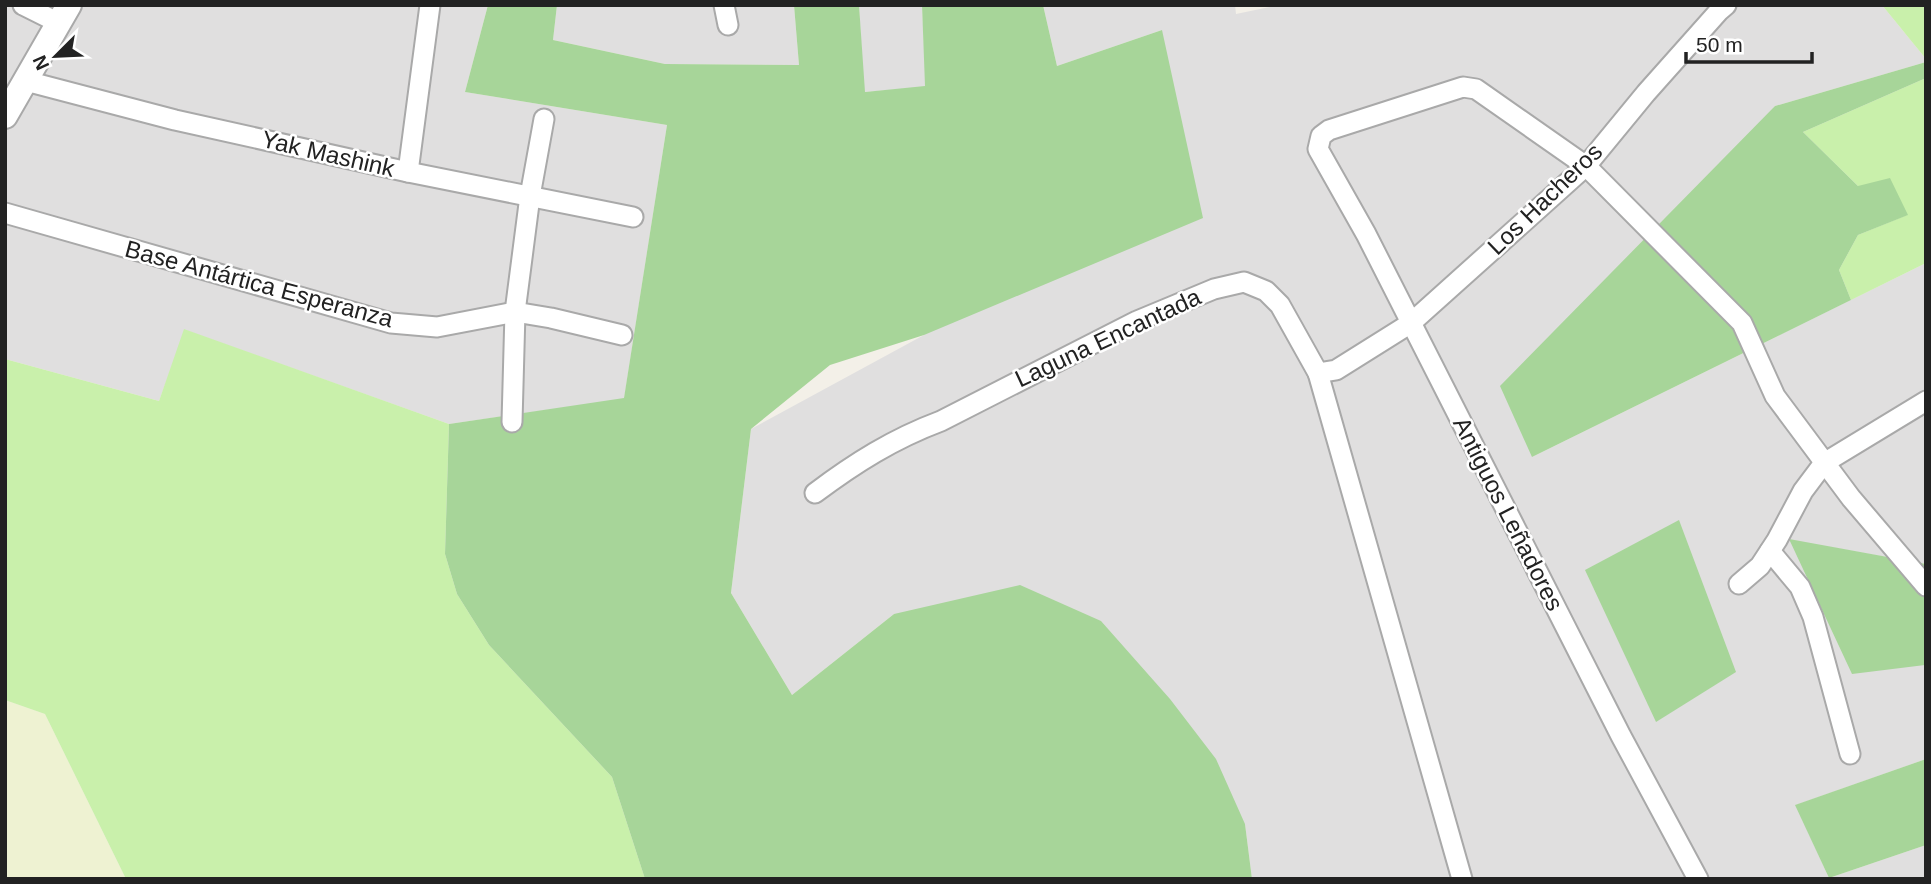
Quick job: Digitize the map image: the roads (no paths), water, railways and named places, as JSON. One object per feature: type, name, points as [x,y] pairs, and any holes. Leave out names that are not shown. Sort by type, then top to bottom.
[{"type":"street","points":[[5,116],[64,14],[23,5]]},
{"type":"street","points":[[408,172],[430,5]]},
{"type":"street","points":[[724,5],[728,25]]},
{"type":"street","name":"Los Hacheros","points":[[1411,323],[1586,166],[1679,54],[1726,5]]},
{"type":"street","name":"Yak Mashink","points":[[26,81],[175,120],[408,172],[633,217]]},
{"type":"street","name":"Antiguos Leñadores","points":[[1586,166],[1476,89],[1463,87],[1329,130],[1321,136],[1318,149],[1366,234],[1621,736],[1698,879]]},
{"type":"street","points":[[512,422],[515,312],[530,196],[544,119]]},
{"type":"street","points":[[1586,166],[1742,323],[1775,396],[1851,498],[1926,586]]},
{"type":"street","name":"Base Antártica Esperanza","points":[[5,213],[391,323],[437,327],[515,312]]},
{"type":"street","name":"Laguna Encantada","points":[[815,493],[857,462],[914,431],[941,421],[1137,320],[1214,289],[1244,282],[1266,291],[1280,305],[1318,373],[1462,879]]},
{"type":"street","points":[[515,312],[622,335]]},
{"type":"street","points":[[1318,373],[1336,370],[1411,323]]},
{"type":"street","points":[[1739,584],[1760,566],[1803,491],[1824,463],[1926,401]]},
{"type":"street","points":[[1770,551],[1800,587],[1813,617],[1850,754]]}]
